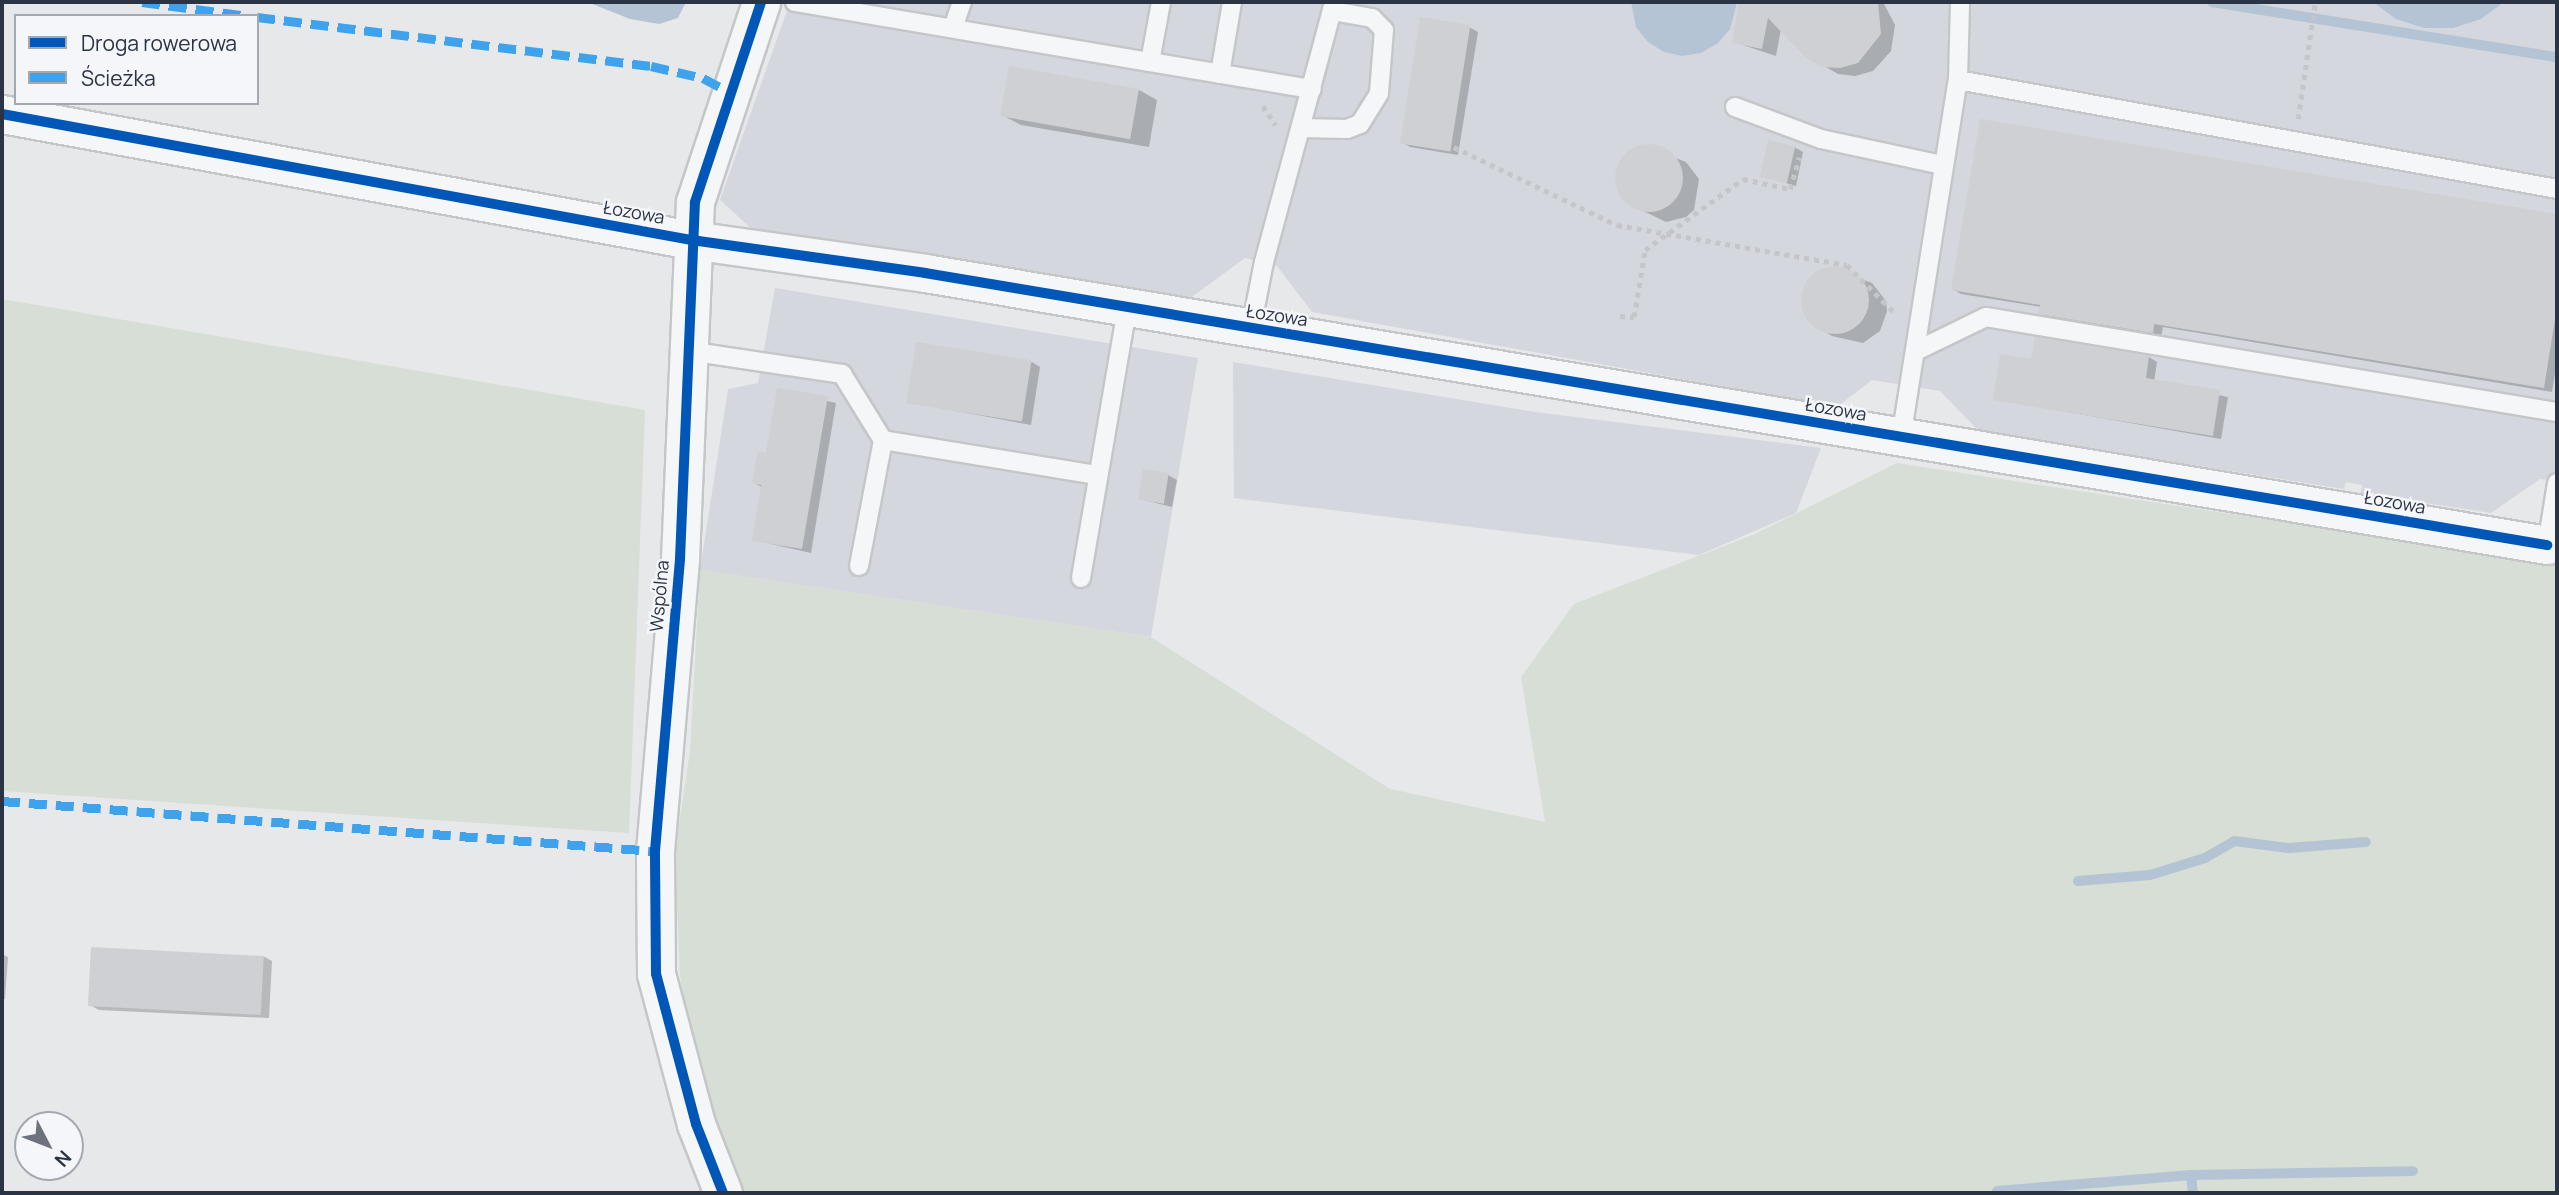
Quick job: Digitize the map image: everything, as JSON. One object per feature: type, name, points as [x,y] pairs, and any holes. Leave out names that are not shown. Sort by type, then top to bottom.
[{"type":"street","name":"Wspólna","points":[[723,1193],[695,1124],[656,974],[655,851],[680,559],[691,240],[695,202],[761,2]]},
{"type":"street","name":"Łozowa","points":[[2,114],[691,240],[1251,328],[2547,545]]},
{"type":"lane","points":[[795,2],[1312,89]]},
{"type":"lane","points":[[953,28],[962,2]]},
{"type":"lane","points":[[1150,62],[1161,2]]},
{"type":"lane","points":[[1220,74],[1232,2]]},
{"type":"lane","points":[[1901,438],[1942,165],[1958,80],[1960,2]]},
{"type":"lane","points":[[1251,328],[1264,262],[1333,7],[1372,18],[1384,30],[1378,93],[1360,124],[1347,129],[1302,128]]},
{"type":"lane","points":[[1958,80],[2557,188]]},
{"type":"lane","points":[[1735,107],[1806,132],[1942,165]]},
{"type":"lane","points":[[1080,578],[1127,308]]},
{"type":"lane","points":[[1917,344],[1986,317],[2557,412]]},
{"type":"lane","points":[[688,351],[842,374],[883,440],[859,566]]},
{"type":"lane","points":[[883,440],[1096,475]]},
{"type":"lane","points":[[2547,545],[2557,483]]},
{"type":"path","points":[[2295,141],[2315,3]]},
{"type":"path","points":[[1243,78],[1240,95],[1262,106],[1281,136]]},
{"type":"path","points":[[1620,316],[1634,317],[1645,250],[1744,179],[1790,189],[1806,132]]},
{"type":"path","points":[[1454,147],[1617,225],[1847,265],[1861,274],[1917,344]]},
{"type":"shaded area","points":[[790,2],[2557,2],[2557,481],[2540,479],[2491,513],[2361,493],[2362,485],[2346,482],[2344,489],[1979,431],[1940,391],[1872,380],[1837,407],[1312,312],[1277,266],[1245,258],[1189,299],[754,231],[720,200]]},
{"type":"shaded area","points":[[775,288],[1198,358],[1151,637],[700,570],[728,389],[758,383]]},
{"type":"shaded area","points":[[2,299],[645,410],[629,833],[2,791]]},
{"type":"shaded area","points":[[1233,362],[1535,412],[1821,448],[1796,513],[1699,555],[1234,498]]},
{"type":"shaded area","points":[[1897,463],[2557,564],[2557,1193],[740,1193],[720,1146],[689,1036],[680,974],[675,852],[690,751],[700,570],[1151,637],[1390,789],[1545,822],[1521,677],[1574,604],[1755,534]]},
{"type":"water","points":[[587,2],[686,2],[678,18],[659,24],[630,19]]},
{"type":"water","points":[[1631,2],[1737,2],[1730,29],[1718,43],[1701,53],[1682,56],[1664,52],[1648,42],[1636,27]]},
{"type":"water","points":[[2373,2],[2504,2],[2481,19],[2453,28],[2424,28],[2396,19]]},
{"type":"building","points":[[1739,2],[1878,2],[1881,34],[1858,63],[1840,68],[1822,67],[1806,58],[1768,18],[1762,49],[1732,43]]},
{"type":"building","points":[[1420,17],[1470,25],[1450,151],[1400,143]]},
{"type":"building","points":[[1009,66],[1139,89],[1130,139],[1000,116]]},
{"type":"building","points":[[1980,119],[2557,214],[2557,307],[2544,388],[2154,324],[2153,333],[2038,314],[2040,305],[1951,290]]},
{"type":"building","points":[[1768,140],[1795,146],[1787,183],[1759,177]]},
{"type":"building","points":[[1656,144],[1677,159],[1683,171],[1681,191],[1673,202],[1656,212],[1642,212],[1625,202],[1617,191],[1615,171],[1625,154],[1636,146]]},
{"type":"building","points":[[1842,266],[1863,281],[1869,293],[1867,313],[1859,324],[1842,334],[1828,334],[1811,324],[1803,313],[1801,293],[1811,276],[1822,268]]},
{"type":"building","points":[[2035,337],[2149,356],[2146,378],[2220,390],[2213,436],[1993,400],[2000,354],[2031,359]]},
{"type":"building","points":[[916,342],[1032,360],[1022,422],[906,403]]},
{"type":"building","points":[[777,388],[828,396],[802,549],[752,541],[761,485],[752,483],[758,451],[766,453]]},
{"type":"building","points":[[1143,469],[1169,473],[1164,504],[1138,500]]},
{"type":"building","points":[[91,947],[264,956],[261,1015],[88,1006]]},
{"type":"waterway","points":[[2212,2],[2557,57]]},
{"type":"waterway","points":[[2078,881],[2150,875],[2205,858],[2234,841],[2289,848],[2366,842]]},
{"type":"waterway","points":[[2191,1175],[2413,1171]]},
{"type":"waterway","points":[[1997,1191],[2191,1175],[2193,1193]]},
{"type":"marked path","points":[[142,2],[233,14]]},
{"type":"marked path","points":[[259,17],[651,66],[703,78],[731,93]]},
{"type":"marked path","points":[[2,801],[655,851]]},
{"type":"cycle path","points":[[723,1193],[696,1124],[656,974],[655,851],[680,559],[695,202],[761,2]]},
{"type":"cycle path","points":[[2,114],[691,240],[925,273],[2547,545]]}]
